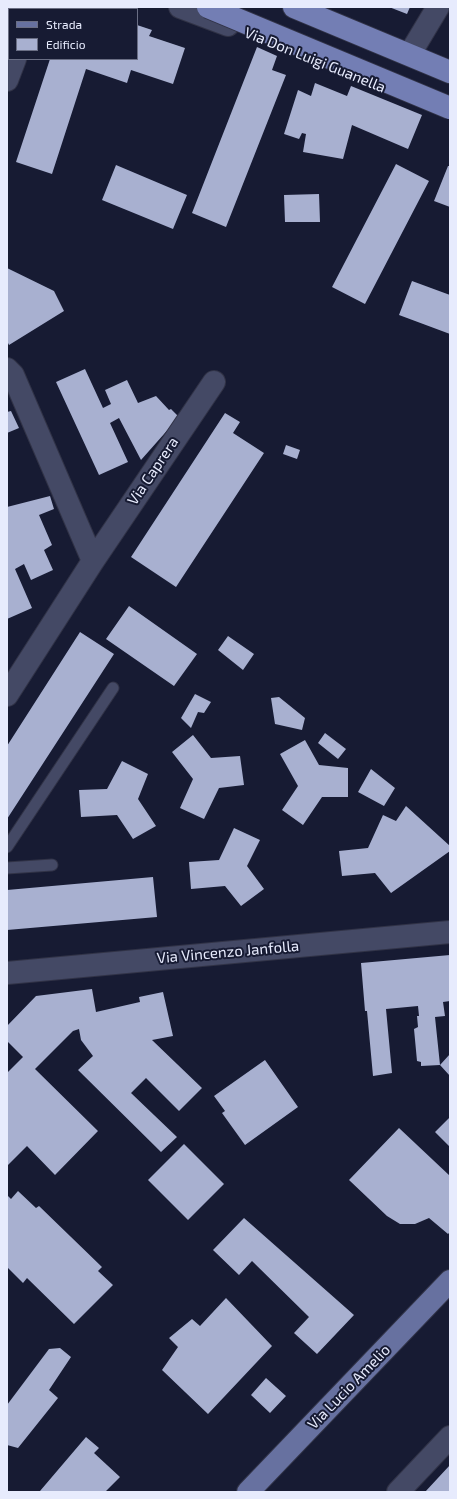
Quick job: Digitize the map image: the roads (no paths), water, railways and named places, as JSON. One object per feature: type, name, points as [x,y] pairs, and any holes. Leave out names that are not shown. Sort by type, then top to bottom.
[{"type":"highway","points":[[208,7],[449,111]]},
{"type":"highway","points":[[294,7],[450,72]]},
{"type":"main road","name":"Via Lucio Amelio","points":[[248,1492],[450,1281]]},
{"type":"street","name":"Via Don Luigi Guanella","points":[[180,7],[232,16],[449,111]]},
{"type":"street","points":[[314,7],[450,62]]},
{"type":"street","points":[[414,47],[438,7]]},
{"type":"street","points":[[7,80],[15,60]]},
{"type":"street","points":[[7,369],[13,375],[93,561]]},
{"type":"street","name":"Via Caprera","points":[[10,683],[214,382]]},
{"type":"street","name":"Via Vincenzo Janfolla","points":[[7,973],[450,932]]},
{"type":"street","points":[[398,1492],[450,1437]]},
{"type":"lane","points":[[7,847],[113,688]]},
{"type":"lane","points":[[7,868],[52,865]]}]
